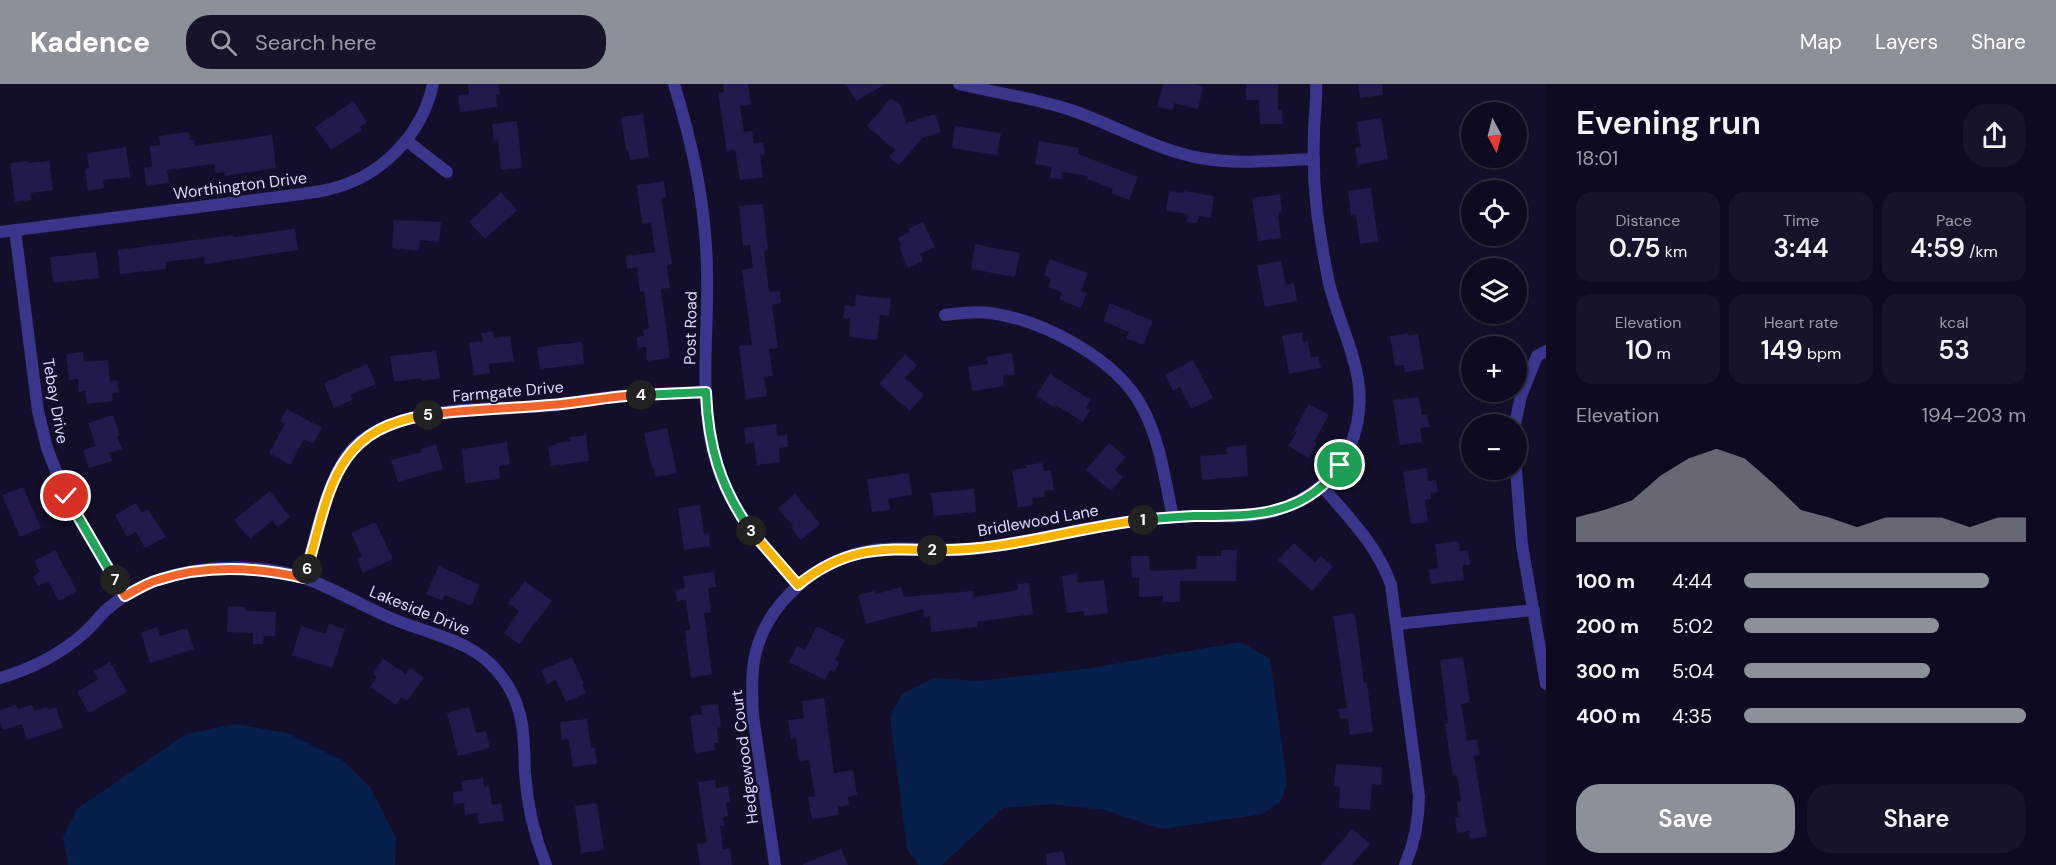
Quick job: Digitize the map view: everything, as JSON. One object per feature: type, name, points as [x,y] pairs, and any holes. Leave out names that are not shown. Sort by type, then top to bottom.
[{"type":"street","name":"Worthington Drive","points":[[0,232],[330,189],[372,172],[407,141],[431,94],[433,84]]},
{"type":"street","name":"Post Road","points":[[674,84],[689,132],[703,208],[707,272],[706,392],[710,439],[726,489],[751,531],[798,585]]},
{"type":"street","points":[[959,84],[1006,93],[1067,109],[1172,151],[1202,158],[1234,161],[1314,159]]},
{"type":"street","name":"Bridlewood Lane","points":[[798,585],[814,572],[840,559],[873,550],[966,549],[1030,541],[1086,528],[1173,517],[1265,513],[1296,503],[1322,486],[1340,465],[1350,447],[1356,429],[1360,384],[1355,360],[1328,275],[1317,208],[1314,159],[1316,84]]},
{"type":"street","points":[[407,141],[447,172]]},
{"type":"street","name":"Tebay Drive","points":[[15,230],[38,411],[47,448],[66,496],[125,596]]},
{"type":"street","points":[[945,315],[967,312],[988,313],[1031,323],[1076,346],[1114,372],[1133,393],[1149,422],[1158,449],[1173,517]]},
{"type":"street","points":[[1517,414],[1521,396],[1541,354]]},
{"type":"street","name":"Farmgate Drive","points":[[304,578],[338,470],[355,446],[378,429],[411,418],[454,411],[549,405],[612,396],[706,392]]},
{"type":"street","points":[[1517,480],[1522,545],[1546,684]]},
{"type":"street","points":[[1322,486],[1378,555],[1391,585],[1419,796],[1419,818],[1413,845],[1405,865]]},
{"type":"street","name":"Lakeside Drive","points":[[0,678],[36,664],[65,648],[85,633],[107,609],[125,596],[158,580],[202,570],[233,568],[267,570],[304,578],[392,619],[460,643],[477,653],[498,672],[513,696],[523,723],[529,806],[546,865]]},
{"type":"street","name":"Hedgewood Court","points":[[775,865],[753,716],[752,679],[759,642],[782,603],[798,585]]},
{"type":"street","points":[[1397,624],[1533,610]]},
{"type":"water","points":[[1241,642],[1270,659],[1287,783],[1280,802],[1262,814],[1162,829],[1105,810],[1052,804],[1003,808],[942,865],[919,865],[907,849],[890,716],[902,694],[934,678],[979,681],[1091,668]]},
{"type":"water","points":[[236,724],[287,733],[343,761],[370,787],[396,838],[395,865],[68,865],[63,837],[77,809],[186,734]]},
{"type":"building","points":[[468,84],[498,84],[500,94],[496,95],[497,107],[460,112],[458,95],[469,94]]},
{"type":"building","points":[[723,84],[748,84],[751,105],[740,106],[744,132],[752,131],[754,143],[763,142],[765,154],[760,155],[763,177],[740,180],[735,150],[727,151],[718,93],[724,92]]},
{"type":"building","points":[[846,84],[885,84],[856,101]]},
{"type":"building","points":[[1163,84],[1203,86],[1198,109],[1174,103],[1173,110],[1157,107]]},
{"type":"building","points":[[1246,84],[1278,84],[1278,109],[1282,110],[1283,124],[1260,124],[1259,100],[1246,100]]},
{"type":"building","points":[[1358,84],[1382,84],[1383,95],[1360,98]]},
{"type":"building","points":[[891,98],[901,106],[906,123],[935,114],[941,132],[922,138],[899,165],[889,157],[895,150],[867,126]]},
{"type":"building","points":[[354,101],[367,122],[360,127],[362,130],[331,150],[315,127]]},
{"type":"building","points":[[643,114],[649,157],[630,160],[628,150],[626,150],[621,117]]},
{"type":"building","points":[[1381,118],[1388,159],[1358,165],[1355,148],[1361,147],[1357,122]]},
{"type":"building","points":[[517,121],[522,168],[501,170],[498,140],[494,141],[492,124]]},
{"type":"building","points":[[955,126],[1001,133],[997,155],[952,148]]},
{"type":"building","points":[[189,132],[190,140],[194,140],[195,146],[272,135],[276,168],[225,176],[224,172],[216,173],[214,164],[167,170],[169,183],[146,186],[144,168],[152,167],[150,146],[160,145],[159,136]]},
{"type":"building","points":[[1039,141],[1079,148],[1078,154],[1138,177],[1129,200],[1111,193],[1113,189],[1087,179],[1088,176],[1062,172],[1061,179],[1050,178],[1052,167],[1035,164]]},
{"type":"building","points":[[126,147],[130,177],[103,180],[104,188],[88,191],[85,169],[89,168],[87,153]]},
{"type":"building","points":[[28,161],[29,163],[49,161],[53,190],[30,193],[31,200],[15,202],[10,163]]},
{"type":"building","points":[[664,181],[666,197],[661,198],[672,264],[667,265],[670,288],[661,289],[670,358],[647,361],[646,347],[638,348],[637,337],[644,336],[643,330],[649,329],[644,291],[640,292],[637,267],[627,269],[626,256],[655,252],[651,223],[642,224],[637,185]]},
{"type":"building","points":[[1371,188],[1378,241],[1360,244],[1356,215],[1351,216],[1348,191]]},
{"type":"building","points":[[1169,191],[1214,196],[1211,218],[1199,216],[1197,223],[1186,222],[1188,214],[1166,211]]},
{"type":"building","points":[[501,192],[517,210],[485,239],[469,222]]},
{"type":"building","points":[[1280,194],[1282,212],[1278,213],[1281,238],[1258,241],[1252,198]]},
{"type":"building","points":[[763,204],[768,250],[764,251],[769,292],[780,291],[781,303],[772,305],[778,348],[769,349],[773,376],[764,377],[767,396],[746,399],[739,346],[752,345],[742,270],[753,268],[750,245],[743,246],[739,206]]},
{"type":"building","points":[[394,220],[441,222],[439,242],[420,240],[419,251],[392,248]]},
{"type":"building","points":[[923,222],[935,247],[920,254],[923,261],[908,268],[899,247],[901,246],[898,238],[910,232],[908,229]]},
{"type":"building","points":[[295,229],[298,250],[205,264],[204,257],[166,262],[166,269],[120,274],[118,250]]},
{"type":"building","points":[[975,244],[1020,253],[1015,277],[971,269]]},
{"type":"building","points":[[96,252],[99,278],[53,283],[50,257]]},
{"type":"building","points":[[1050,259],[1088,273],[1081,291],[1087,293],[1081,308],[1059,299],[1062,292],[1048,287],[1051,278],[1044,275]]},
{"type":"building","points":[[1281,261],[1286,285],[1294,283],[1297,301],[1265,307],[1257,266]]},
{"type":"building","points":[[856,295],[891,299],[889,316],[880,315],[877,340],[849,337],[850,319],[843,318],[845,305],[855,306]]},
{"type":"building","points":[[1110,303],[1153,321],[1143,345],[1126,338],[1129,332],[1103,321]]},
{"type":"building","points":[[493,331],[494,338],[510,336],[514,361],[489,364],[490,373],[474,375],[469,343],[483,341],[481,333]]},
{"type":"building","points":[[1302,332],[1303,342],[1308,341],[1311,358],[1318,356],[1321,368],[1289,374],[1282,336]]},
{"type":"building","points":[[1408,333],[1408,335],[1418,334],[1424,369],[1405,372],[1404,365],[1395,366],[1390,336]]},
{"type":"building","points":[[582,342],[584,364],[540,369],[537,347]]},
{"type":"building","points":[[436,351],[440,378],[394,382],[390,356]]},
{"type":"building","points":[[83,352],[84,362],[108,360],[110,381],[117,380],[119,392],[112,393],[113,401],[87,404],[85,391],[79,392],[78,379],[69,380],[66,354]]},
{"type":"building","points":[[1012,353],[1015,374],[1003,376],[1004,386],[972,391],[968,367],[988,364],[987,357]]},
{"type":"building","points":[[905,354],[917,365],[905,378],[924,395],[910,411],[879,384]]},
{"type":"building","points":[[1193,360],[1213,398],[1191,409],[1180,387],[1173,391],[1165,375]]},
{"type":"building","points":[[367,364],[376,384],[350,395],[352,400],[334,408],[324,383]]},
{"type":"building","points":[[1050,374],[1091,400],[1086,408],[1090,410],[1083,422],[1056,405],[1055,408],[1036,396]]},
{"type":"building","points":[[1419,397],[1422,415],[1427,414],[1429,427],[1420,428],[1422,442],[1400,445],[1393,400]]},
{"type":"building","points":[[1309,404],[1329,415],[1314,441],[1317,443],[1309,458],[1288,446]]},
{"type":"building","points":[[287,409],[322,428],[313,444],[304,439],[290,465],[269,453],[285,424],[280,421]]},
{"type":"building","points":[[113,415],[122,449],[109,453],[112,461],[89,468],[83,450],[96,446],[88,423]]},
{"type":"building","points":[[776,424],[777,436],[787,435],[788,447],[779,448],[780,462],[757,465],[754,443],[746,444],[744,428]]},
{"type":"building","points":[[667,428],[677,473],[656,477],[644,433]]},
{"type":"building","points":[[586,435],[589,461],[551,466],[548,446],[571,441],[570,437]]},
{"type":"building","points":[[507,442],[510,464],[499,466],[500,479],[465,483],[462,449]]},
{"type":"building","points":[[1109,443],[1126,457],[1115,470],[1123,477],[1111,491],[1086,470]]},
{"type":"building","points":[[436,444],[443,469],[398,482],[391,460],[421,452],[420,449]]},
{"type":"building","points":[[1246,445],[1248,476],[1202,480],[1200,456],[1227,454],[1226,447]]},
{"type":"building","points":[[1042,463],[1044,471],[1051,470],[1054,490],[1044,491],[1045,497],[1032,498],[1033,505],[1018,507],[1012,470]]},
{"type":"building","points":[[1427,468],[1428,481],[1436,480],[1438,492],[1430,493],[1431,499],[1425,500],[1428,522],[1411,524],[1403,472]]},
{"type":"building","points":[[909,473],[912,495],[888,499],[890,510],[872,512],[867,479]]},
{"type":"building","points":[[23,487],[41,528],[20,537],[2,495]]},
{"type":"building","points":[[974,489],[976,512],[934,516],[931,493]]},
{"type":"building","points":[[270,491],[290,517],[278,527],[272,521],[250,539],[234,520]]},
{"type":"building","points":[[795,494],[820,524],[801,540],[778,508]]},
{"type":"building","points":[[136,503],[142,513],[148,509],[166,537],[145,548],[136,532],[127,537],[115,515]]},
{"type":"building","points":[[700,505],[704,534],[709,533],[710,546],[684,550],[678,508]]},
{"type":"building","points":[[375,522],[393,559],[363,573],[357,559],[362,556],[351,533]]},
{"type":"building","points":[[1459,541],[1460,551],[1468,550],[1470,565],[1462,565],[1464,580],[1431,584],[1429,569],[1438,568],[1435,544]]},
{"type":"building","points":[[1294,543],[1315,562],[1321,556],[1333,567],[1312,591],[1278,560]]},
{"type":"building","points":[[55,550],[77,591],[59,601],[48,581],[38,586],[33,576],[40,572],[34,561]]},
{"type":"building","points":[[1221,550],[1237,550],[1236,581],[1180,581],[1180,602],[1163,602],[1163,596],[1139,597],[1139,578],[1132,578],[1131,556],[1149,556],[1150,571],[1196,569],[1197,556],[1221,556]]},
{"type":"building","points":[[439,566],[480,585],[471,606],[445,595],[442,601],[426,594]]},
{"type":"building","points":[[714,572],[716,587],[708,588],[711,612],[704,613],[712,674],[691,678],[685,631],[690,630],[686,600],[677,601],[675,590],[685,588],[683,576]]},
{"type":"building","points":[[1077,573],[1078,583],[1104,580],[1108,613],[1084,616],[1084,611],[1067,613],[1062,576]]},
{"type":"building","points":[[525,581],[552,601],[519,644],[504,633],[519,611],[508,603]]},
{"type":"building","points":[[1029,583],[1033,614],[977,622],[977,627],[931,632],[930,616],[924,617],[923,609],[866,624],[858,595],[875,591],[876,594],[901,587],[904,597],[973,591],[974,597],[1018,590],[1017,584]]},
{"type":"building","points":[[228,606],[245,607],[245,611],[276,612],[275,636],[264,636],[263,644],[253,644],[253,633],[227,632]]},
{"type":"building","points":[[1355,613],[1373,732],[1350,735],[1348,718],[1340,719],[1338,709],[1347,708],[1333,616]]},
{"type":"building","points":[[329,624],[345,629],[332,668],[292,655],[301,626],[326,634]]},
{"type":"building","points":[[817,626],[845,640],[835,660],[840,662],[834,672],[830,670],[825,680],[789,662],[797,646],[805,650]]},
{"type":"building","points":[[157,627],[160,636],[187,628],[194,649],[150,663],[141,633]]},
{"type":"building","points":[[572,657],[586,693],[566,702],[556,680],[547,684],[541,670]]},
{"type":"building","points":[[1463,657],[1470,702],[1461,704],[1467,741],[1477,739],[1479,755],[1474,756],[1487,837],[1470,839],[1469,831],[1457,833],[1455,817],[1459,817],[1457,802],[1461,801],[1457,775],[1453,776],[1445,724],[1448,723],[1440,660]]},
{"type":"building","points":[[383,659],[406,674],[410,668],[424,678],[407,701],[401,697],[396,705],[370,687],[377,677],[373,674]]},
{"type":"building","points":[[110,662],[127,692],[89,713],[77,692],[99,679],[94,671]]},
{"type":"building","points":[[824,698],[834,773],[853,770],[857,795],[848,797],[849,805],[838,807],[839,815],[812,819],[808,797],[815,796],[809,760],[799,761],[796,738],[791,739],[788,720],[804,718],[802,701]]},
{"type":"building","points":[[718,704],[721,727],[717,728],[719,743],[714,743],[715,750],[695,753],[690,716],[702,714],[701,706]]},
{"type":"building","points":[[16,705],[18,709],[32,705],[34,711],[56,707],[63,728],[27,740],[22,724],[3,730],[0,710]]},
{"type":"building","points":[[469,707],[476,733],[486,731],[490,748],[458,756],[447,713]]},
{"type":"building","points":[[587,719],[591,748],[595,748],[597,764],[573,767],[569,739],[562,740],[560,722]]},
{"type":"building","points":[[1336,764],[1382,767],[1381,785],[1372,784],[1370,810],[1339,808],[1340,787],[1334,786]]},
{"type":"building","points":[[483,778],[484,787],[489,786],[492,805],[501,803],[504,821],[479,824],[477,813],[465,815],[464,803],[454,804],[453,792],[463,791],[461,781]]},
{"type":"building","points":[[715,780],[716,788],[728,786],[730,802],[726,802],[728,816],[723,817],[725,826],[720,826],[723,849],[730,848],[732,865],[700,865],[697,844],[707,843],[698,782]]},
{"type":"building","points":[[597,803],[604,850],[581,853],[575,806]]},
{"type":"building","points":[[1352,829],[1370,844],[1352,865],[1321,865]]},
{"type":"building","points":[[841,849],[848,865],[803,865],[803,864]]},
{"type":"building","points":[[1063,851],[1066,865],[1047,865],[1046,854]]},
{"type":"route","points":[[66,496],[125,596],[158,580],[202,570],[233,568],[267,570],[304,578],[338,470],[355,446],[378,429],[394,422],[454,411],[549,405],[612,396],[706,392],[706,412],[713,454],[726,489],[751,531],[798,585],[814,572],[840,559],[873,550],[966,549],[1030,541],[1086,528],[1139,520],[1265,513],[1296,503],[1314,492],[1340,465]]}]
